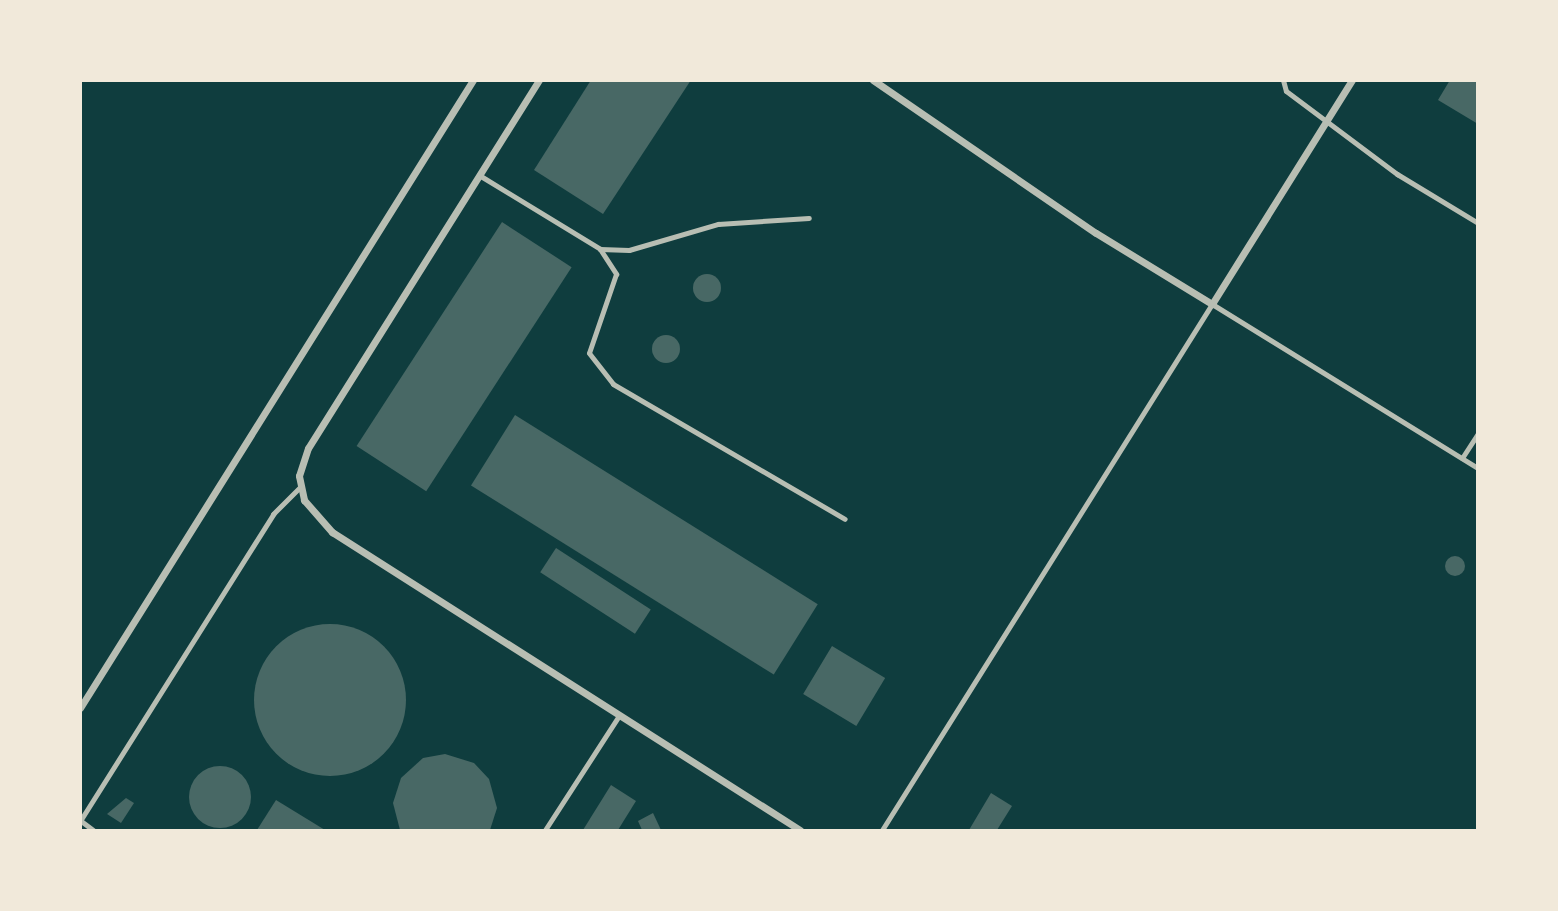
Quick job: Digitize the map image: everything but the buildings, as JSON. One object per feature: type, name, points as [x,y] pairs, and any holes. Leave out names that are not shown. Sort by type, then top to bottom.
[{"type":"street","points":[[80,708],[473,80]]},
{"type":"street","points":[[539,80],[308,448],[301,486],[304,500],[332,532],[800,831]]},
{"type":"street","points":[[873,80],[1096,233],[1212,304],[1352,80]]},
{"type":"lane","points":[[1283,80],[1286,90],[1326,121],[1478,223]]},
{"type":"lane","points":[[479,175],[600,249],[616,274],[589,354],[613,384],[845,519]]},
{"type":"lane","points":[[600,249],[629,250],[718,224],[809,218]]},
{"type":"lane","points":[[882,831],[1212,304],[1478,468]]},
{"type":"lane","points":[[1462,458],[1478,433]]},
{"type":"lane","points":[[93,831],[81,821],[272,514],[301,486]]},
{"type":"lane","points":[[545,831],[618,717]]}]
